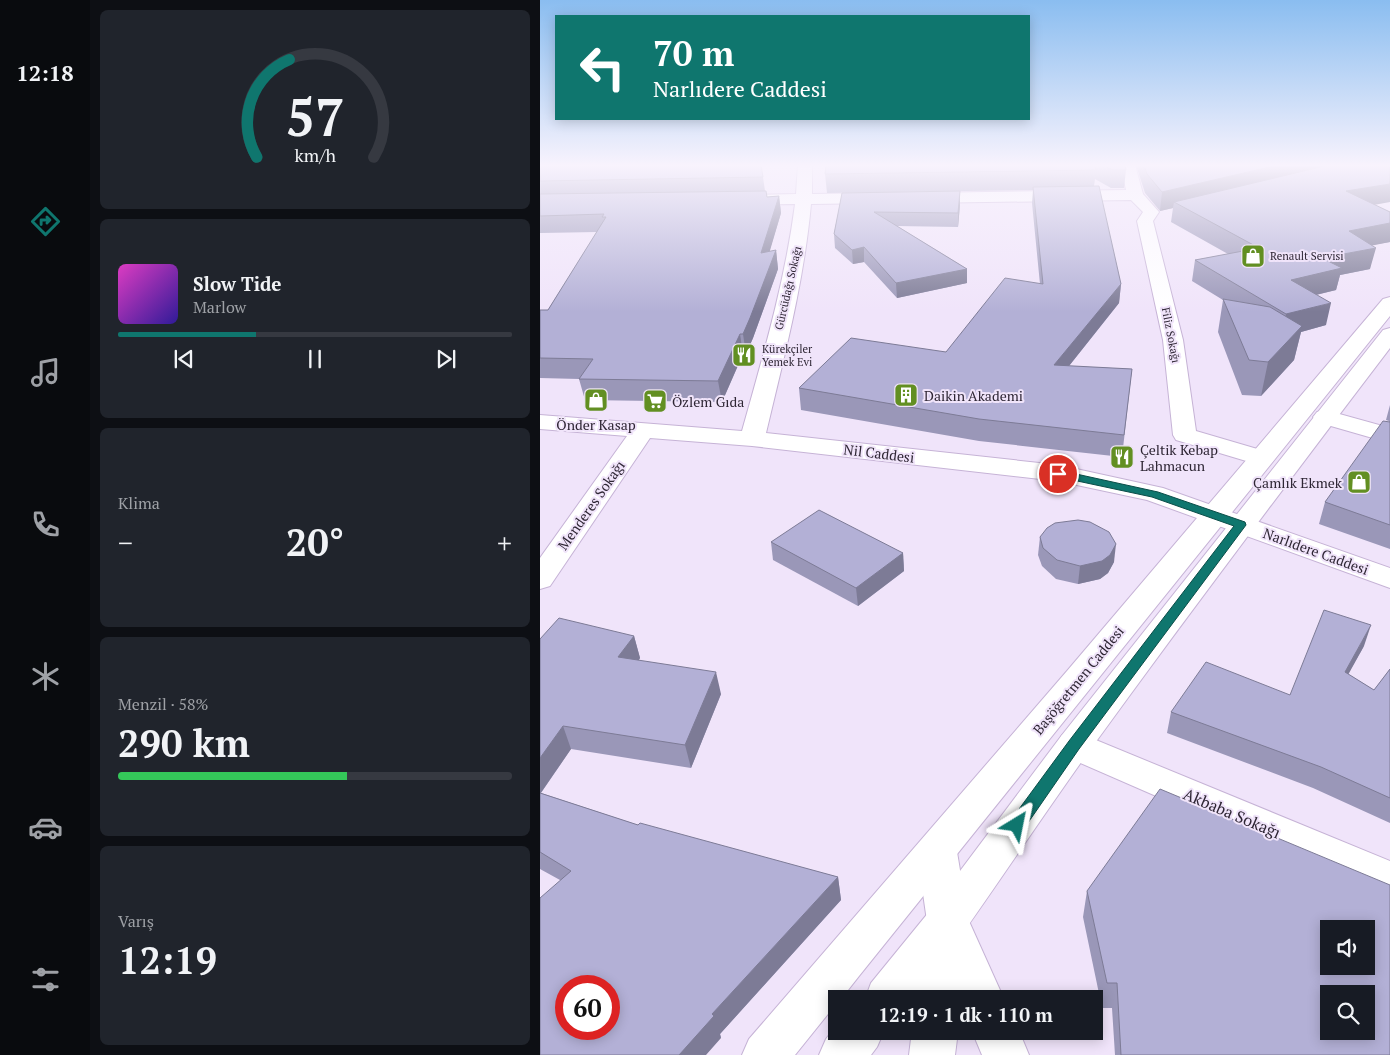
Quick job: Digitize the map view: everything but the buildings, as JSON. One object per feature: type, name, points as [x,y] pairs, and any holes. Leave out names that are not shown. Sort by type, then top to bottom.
[{"type":"street","name":"Gürcüdağı Sokağı","points":[[752,438],[792,276],[802,214]]},
{"type":"street","name":"Filiz Sokağı","points":[[1152,214],[1173,340],[1185,435],[1262,458]]},
{"type":"street","name":"Başöğretmen Caddesi","points":[[894,990],[948,921],[1074,745],[1227,520],[1262,458],[1390,303]]},
{"type":"street","name":"Başöğretmen Caddesi","points":[[765,1055],[937,852],[1227,520],[1325,417],[1390,334]]},
{"type":"street","points":[[1325,417],[1390,436]]},
{"type":"street","name":"Nil Caddesi","points":[[540,422],[752,438],[1058,474],[1154,494],[1227,520]]},
{"type":"street","name":"Menderes Sokağı","points":[[540,579],[643,431]]},
{"type":"street","name":"Narlıdere Caddesi","points":[[1227,520],[1390,578]]},
{"type":"street","name":"Akbaba Sokağı","points":[[1074,745],[1390,880]]},
{"type":"street","points":[[937,852],[948,921],[978,990]]},
{"type":"street","points":[[940,990],[948,921]]},
{"type":"street","points":[[842,1055],[854,1040]]},
{"type":"street","points":[[932,1055],[934,1040]]},
{"type":"street","points":[[1000,1040],[1006,1055]]},
{"type":"place","name":"Renault Servisi","points":[[1253,256]]},
{"type":"place","name":"Kürekçiler Yemek Evi","points":[[744,355]]},
{"type":"place","name":"Daikin Akademi","points":[[906,395]]},
{"type":"place","name":"Önder Kasap","points":[[596,400]]},
{"type":"place","name":"Özlem Gıda","points":[[655,401]]},
{"type":"place","name":"Çeltik Kebap Lahmacun","points":[[1122,457]]},
{"type":"place","name":"Çamlık Ekmek","points":[[1359,482]]},
{"type":"route","points":[[1017,825],[1074,745],[1241,525],[1154,494],[1058,474]]}]
